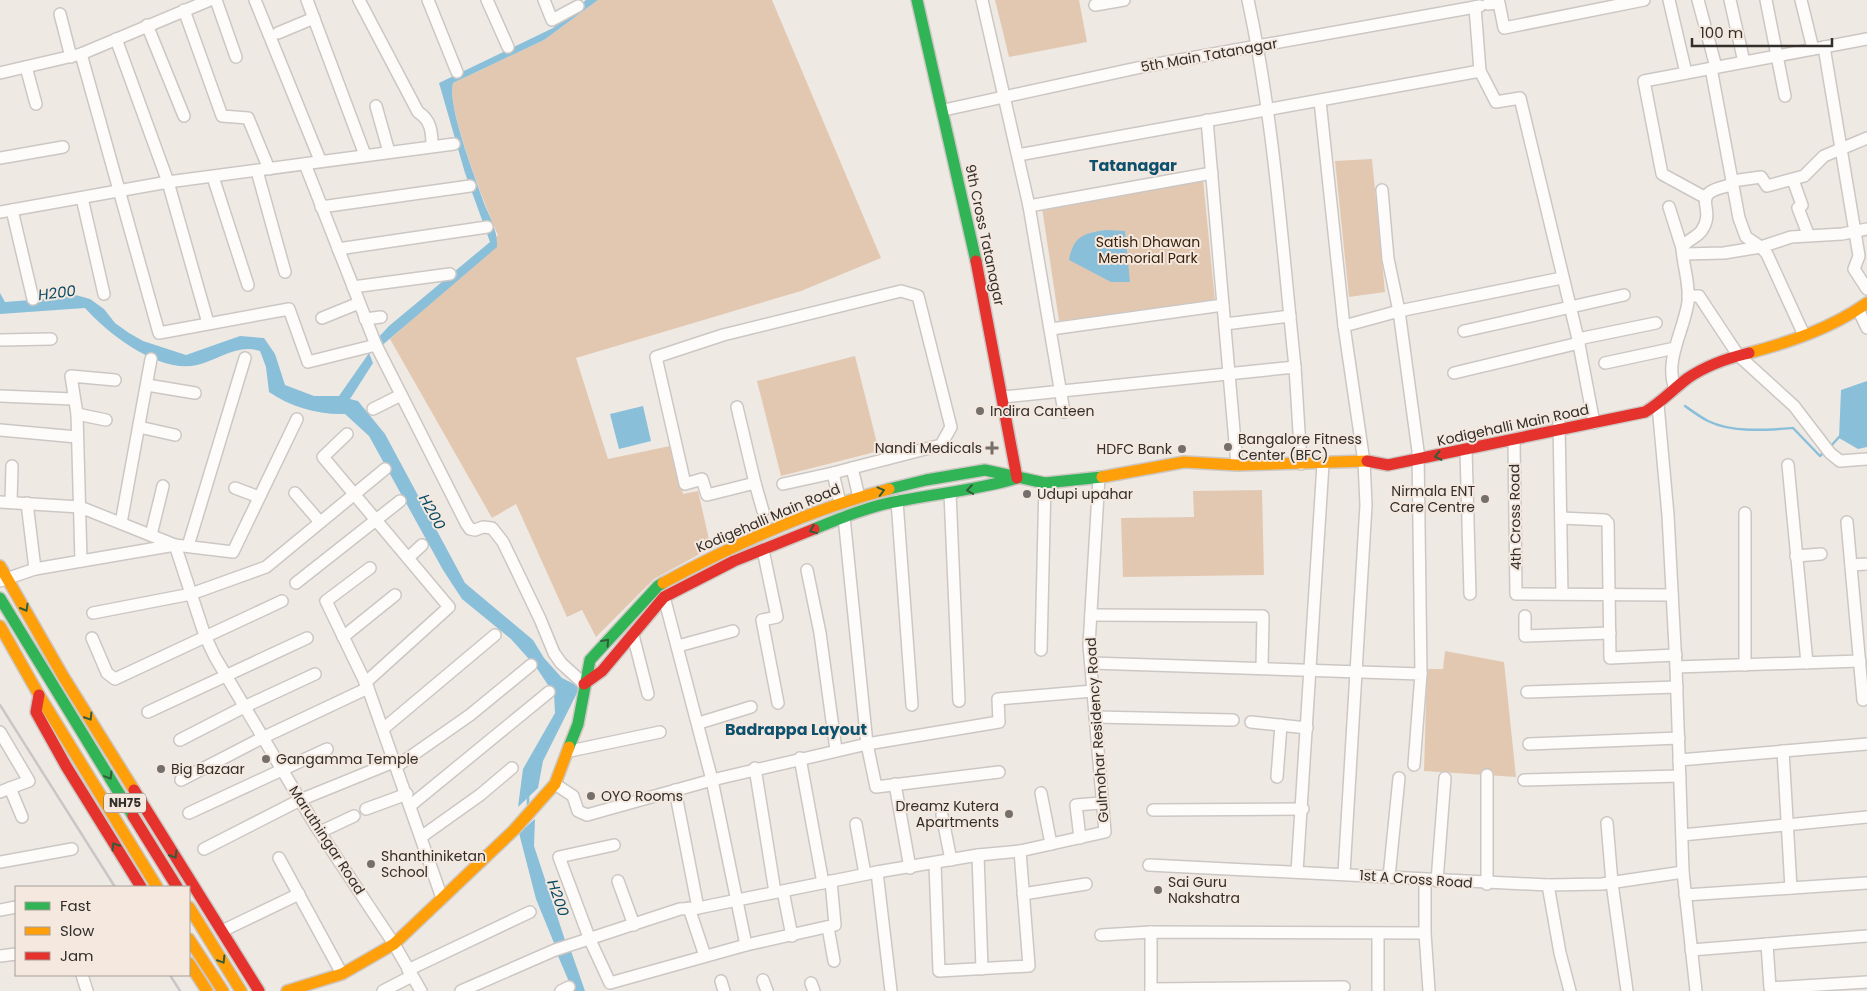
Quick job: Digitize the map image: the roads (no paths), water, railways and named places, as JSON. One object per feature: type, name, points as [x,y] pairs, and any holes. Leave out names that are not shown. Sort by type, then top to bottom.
[{"type":"main road","name":"9th Cross Tatanagar","points":[[917,0],[944,110],[1003,397],[1017,478]]},
{"type":"main road","name":"Kodigehalli Main Road","points":[[287,991],[342,974],[394,944],[514,830],[553,786],[570,751],[578,724],[590,660],[658,586],[722,551],[859,497],[926,480],[984,470],[1045,483],[1100,478],[1184,462],[1237,465],[1323,464],[1369,461],[1388,465],[1418,456],[1559,426],[1646,412],[1704,369],[1804,335],[1863,306]]},
{"type":"main road","name":"Kodigehalli Main Road","points":[[1418,456],[1466,450],[1514,440],[1559,426]]},
{"type":"main road","name":"Kodigehalli Main Road","points":[[584,684],[602,671],[664,597],[751,554],[844,517],[897,501],[989,488],[1017,478]]},
{"type":"main road","points":[[746,541],[751,554]]},
{"type":"main road","points":[[0,566],[3,579],[259,991]]},
{"type":"main road","name":"NH75","points":[[0,598],[175,886]]},
{"type":"main road","name":"NH75","points":[[0,626],[39,695],[156,886]]},
{"type":"main road","points":[[52,683],[63,676]]},
{"type":"main road","points":[[39,695],[36,712],[66,766],[140,886]]},
{"type":"main road","points":[[190,909],[241,991]]},
{"type":"main road","points":[[190,941],[223,991]]},
{"type":"main road","points":[[190,965],[207,991]]},
{"type":"street","points":[[0,73],[76,55],[210,0]]},
{"type":"street","points":[[216,0],[236,57]]},
{"type":"street","points":[[255,0],[320,160]]},
{"type":"street","points":[[307,0],[365,155]]},
{"type":"street","points":[[359,0],[418,112],[428,121],[432,133],[432,146]]},
{"type":"street","points":[[428,0],[457,72]]},
{"type":"street","points":[[487,0],[508,47]]},
{"type":"street","points":[[544,0],[552,20],[578,6]]},
{"type":"street","points":[[982,0],[1029,206],[1064,412]]},
{"type":"street","points":[[1095,5],[1122,0]]},
{"type":"street","points":[[1248,0],[1258,46],[1267,110],[1295,367],[1301,464]]},
{"type":"street","points":[[1442,0],[1444,12]]},
{"type":"street","points":[[1488,2],[1499,3],[1501,6],[1502,26],[1504,28],[1644,0]]},
{"type":"street","points":[[1669,0],[1686,73]]},
{"type":"street","points":[[1698,0],[1714,68],[1732,183],[1746,237],[1761,247],[1767,254],[1804,335]]},
{"type":"street","points":[[1730,0],[1744,62]]},
{"type":"street","points":[[1766,0],[1785,96]]},
{"type":"street","points":[[1800,0],[1818,48],[1842,149],[1859,256],[1854,269],[1867,289]]},
{"type":"street","name":"5th Main Tatanagar","points":[[944,110],[1146,66],[1475,7],[1488,2]]},
{"type":"street","points":[[1475,7],[1480,71],[1496,102],[1520,98],[1578,340],[1594,419]]},
{"type":"street","points":[[184,10],[222,116],[248,118],[269,169]]},
{"type":"street","points":[[60,14],[76,55],[121,190],[158,333],[289,309],[308,362],[376,345]]},
{"type":"street","points":[[278,32],[314,18]]},
{"type":"street","points":[[147,25],[184,116]]},
{"type":"street","points":[[116,39],[168,182],[208,323]]},
{"type":"street","points":[[1706,198],[1662,174],[1644,81],[1867,39]]},
{"type":"street","points":[[26,67],[36,104]]},
{"type":"street","points":[[1018,155],[1480,71]]},
{"type":"street","points":[[1320,101],[1344,326],[1369,461],[1344,873]]},
{"type":"street","points":[[376,106],[390,152]]},
{"type":"street","points":[[1207,120],[1237,465]]},
{"type":"street","points":[[1682,251],[1686,242],[1702,230],[1706,219],[1706,198],[1712,190],[1732,183],[1761,177],[1768,186],[1793,180],[1808,173],[1824,156],[1867,138]]},
{"type":"street","points":[[0,212],[168,182],[257,171],[320,160],[454,144]]},
{"type":"street","points":[[0,158],[63,147]]},
{"type":"street","points":[[305,164],[376,345],[466,523],[470,529],[475,530],[483,527],[492,528],[503,542],[554,653],[561,664],[584,684]]},
{"type":"street","points":[[257,171],[285,272]]},
{"type":"street","points":[[1029,206],[1212,173]]},
{"type":"street","points":[[213,176],[248,285]]},
{"type":"street","points":[[1793,180],[1802,205],[1798,208],[1808,234]]},
{"type":"street","points":[[321,207],[470,186]]},
{"type":"street","points":[[1382,190],[1388,259],[1399,311],[1418,456],[1421,674],[1414,765]]},
{"type":"street","points":[[82,198],[104,294]]},
{"type":"street","points":[[1669,207],[1682,251],[1688,296],[1675,348],[1672,377],[1675,389]]},
{"type":"street","points":[[12,210],[33,299]]},
{"type":"street","points":[[338,249],[487,227]]},
{"type":"street","points":[[1682,251],[1713,254],[1761,247],[1786,238],[1808,234],[1836,234],[1867,229]]},
{"type":"street","points":[[353,288],[450,274]]},
{"type":"street","points":[[1344,326],[1399,311],[1562,278]]},
{"type":"street","points":[[755,483],[707,495],[702,479],[685,484],[656,358],[723,336],[900,291],[918,296],[951,427],[941,445],[783,484]]},
{"type":"street","points":[[1464,330],[1624,295]]},
{"type":"street","points":[[1688,296],[1699,296],[1738,356],[1794,406],[1827,449],[1840,461],[1867,459]]},
{"type":"street","points":[[322,318],[359,303]]},
{"type":"street","points":[[1051,329],[1223,304]]},
{"type":"street","points":[[1863,306],[1867,328]]},
{"type":"street","points":[[1225,324],[1290,316]]},
{"type":"street","points":[[365,319],[380,317]]},
{"type":"street","points":[[1454,372],[1578,340],[1656,323]]},
{"type":"street","points":[[0,340],[50,338]]},
{"type":"street","points":[[1605,363],[1675,348]]},
{"type":"street","points":[[188,546],[245,358]]},
{"type":"street","points":[[121,523],[151,359]]},
{"type":"street","points":[[1003,397],[1295,367]]},
{"type":"street","points":[[81,561],[78,507],[77,414],[71,376],[114,380]]},
{"type":"street","points":[[147,385],[195,393]]},
{"type":"street","points":[[373,409],[401,395]]},
{"type":"street","points":[[0,396],[74,399]]},
{"type":"street","points":[[1656,406],[1676,654],[1683,872],[1696,991]]},
{"type":"street","points":[[738,407],[763,511]]},
{"type":"street","points":[[77,414],[106,420]]},
{"type":"street","points":[[3,579],[35,569],[175,545],[229,554],[233,552],[297,419]]},
{"type":"street","points":[[1559,426],[1562,594],[1672,595]]},
{"type":"street","points":[[139,427],[175,435]]},
{"type":"street","points":[[0,430],[77,437]]},
{"type":"street","points":[[181,780],[366,686],[448,607],[323,457],[347,434]]},
{"type":"street","name":"4th Cross Road","points":[[1514,440],[1516,594],[1562,594]]},
{"type":"street","points":[[1466,450],[1470,594]]},
{"type":"street","points":[[1297,872],[1303,809],[1323,464]]},
{"type":"street","points":[[12,466],[5,502],[78,507],[175,545]]},
{"type":"street","points":[[1788,466],[1807,663]]},
{"type":"street","points":[[93,613],[191,594],[266,568],[385,468]]},
{"type":"street","points":[[852,468],[859,497]]},
{"type":"street","points":[[833,473],[840,503]]},
{"type":"street","name":"Gulmohar Residency Road","points":[[1080,838],[1105,832],[1100,803],[1091,663],[1091,615],[1100,478]]},
{"type":"street","points":[[1041,650],[1045,483]]},
{"type":"street","points":[[151,535],[163,486]]},
{"type":"street","points":[[234,488],[259,497]]},
{"type":"street","points":[[295,493],[320,522]]},
{"type":"street","points":[[950,493],[959,701]]},
{"type":"street","points":[[296,583],[400,501]]},
{"type":"street","points":[[897,501],[912,705]]},
{"type":"street","points":[[27,503],[35,569]]},
{"type":"street","points":[[1745,514],[1745,665]]},
{"type":"street","points":[[844,517],[867,744],[876,787],[998,772]]},
{"type":"street","points":[[1561,518],[1605,520],[1608,523],[1610,658],[1676,654]]},
{"type":"street","points":[[1847,522],[1863,700]]},
{"type":"street","name":"Maruthingar Road","points":[[175,545],[205,636],[225,674],[281,770],[394,944],[421,991]]},
{"type":"street","points":[[408,558],[422,545]]},
{"type":"street","points":[[763,550],[777,617],[762,620],[778,703]]},
{"type":"street","points":[[1796,556],[1820,554]]},
{"type":"street","points":[[1851,565],[1867,564]]},
{"type":"street","points":[[370,568],[326,601],[366,686],[383,729],[442,898]]},
{"type":"street","points":[[806,570],[820,633],[836,750]]},
{"type":"street","points":[[343,637],[395,595]]},
{"type":"street","points":[[664,597],[699,723],[746,945]]},
{"type":"street","points":[[92,638],[107,673],[115,679],[282,602]]},
{"type":"street","points":[[1091,615],[1263,616],[1262,668]]},
{"type":"street","points":[[1525,616],[1524,636],[1610,633]]},
{"type":"street","points":[[678,646],[733,631]]},
{"type":"street","points":[[383,729],[495,635]]},
{"type":"street","points":[[633,635],[648,694]]},
{"type":"street","points":[[148,712],[225,674],[307,638]]},
{"type":"street","points":[[1676,667],[1860,661]]},
{"type":"street","points":[[1091,663],[1421,674]]},
{"type":"street","points":[[204,848],[300,800],[396,764],[470,715],[531,665]]},
{"type":"street","points":[[180,740],[244,707],[315,674]]},
{"type":"street","points":[[1527,692],[1677,687]]},
{"type":"street","points":[[553,786],[573,796],[578,811],[587,815],[755,768],[867,744],[998,722],[998,699],[1093,691]]},
{"type":"street","points":[[410,805],[549,692]]},
{"type":"street","points":[[699,723],[751,707]]},
{"type":"street","points":[[1095,717],[1233,720]]},
{"type":"street","points":[[1251,722],[1307,728]]},
{"type":"street","points":[[1277,777],[1281,725]]},
{"type":"street","points":[[0,732],[29,781],[5,790],[22,817]]},
{"type":"street","points":[[570,751],[660,732]]},
{"type":"street","points":[[1529,744],[1678,738]]},
{"type":"street","points":[[1679,760],[1867,744]]},
{"type":"street","points":[[189,813],[327,749]]},
{"type":"street","points":[[1783,751],[1791,888]]},
{"type":"street","points":[[614,845],[559,856],[590,940],[610,983],[746,945],[835,925],[800,758]]},
{"type":"street","points":[[421,836],[480,795],[512,768]]},
{"type":"street","points":[[755,768],[779,891],[792,936]]},
{"type":"street","points":[[1487,775],[1487,884]]},
{"type":"street","points":[[1524,780],[1680,776]]},
{"type":"street","points":[[1389,877],[1399,778]]},
{"type":"street","points":[[1437,881],[1445,778]]},
{"type":"street","points":[[895,784],[910,868]]},
{"type":"street","points":[[675,790],[694,908],[705,956]]},
{"type":"street","points":[[1041,792],[1051,844]]},
{"type":"street","points":[[366,809],[407,794]]},
{"type":"street","points":[[461,991],[555,950],[680,909],[694,908],[865,874],[935,864],[978,855],[1020,851],[1080,838],[1076,805],[1100,803]]},
{"type":"street","points":[[1153,810],[1303,809]]},
{"type":"street","points":[[942,815],[951,860]]},
{"type":"street","points":[[320,832],[354,816]]},
{"type":"street","points":[[1682,835],[1867,817]]},
{"type":"street","points":[[1607,823],[1612,883],[1627,991]]},
{"type":"street","points":[[856,824],[865,874]]},
{"type":"street","points":[[0,862],[72,849]]},
{"type":"street","points":[[935,864],[939,971],[1029,966],[1020,851]]},
{"type":"street","points":[[978,855],[982,969]]},
{"type":"street","points":[[279,858],[342,974]]},
{"type":"street","name":"1st A Cross Road","points":[[1149,865],[1344,873],[1425,881],[1548,885],[1612,883],[1683,872]]},
{"type":"street","points":[[878,872],[892,991]]},
{"type":"street","points":[[618,881],[634,925]]},
{"type":"street","points":[[1425,881],[1425,933],[1429,991]]},
{"type":"street","points":[[1685,895],[1867,883]]},
{"type":"street","points":[[1024,894],[1086,884]]},
{"type":"street","points":[[1548,885],[1560,953],[1570,991]]},
{"type":"street","points":[[222,931],[299,894]]},
{"type":"street","points":[[0,910],[15,907]]},
{"type":"street","points":[[382,991],[410,973],[530,912]]},
{"type":"street","points":[[828,927],[834,961]]},
{"type":"street","points":[[1100,935],[1151,932],[1425,933]]},
{"type":"street","points":[[1151,932],[1151,990],[1344,988]]},
{"type":"street","points":[[1378,934],[1378,991]]},
{"type":"street","points":[[1691,950],[1867,936]]},
{"type":"street","points":[[1767,944],[1770,988],[1867,982]]},
{"type":"street","points":[[0,956],[15,954]]},
{"type":"street","points":[[82,976],[87,991]]},
{"type":"water","points":[[586,0],[598,0],[544,40],[453,83],[452,94],[458,124],[495,230],[497,247],[379,348],[377,339],[389,326],[490,242],[465,173],[439,83],[553,28]]},
{"type":"water","points":[[1106,230],[1125,231],[1130,282],[1111,282],[1069,260],[1073,246],[1081,237],[1086,234]]},
{"type":"water","points":[[0,293],[5,302],[56,298],[72,294],[90,299],[104,309],[115,323],[129,333],[143,341],[186,355],[240,336],[264,338],[275,354],[285,385],[314,396],[339,396],[369,353],[373,363],[350,399],[358,401],[385,434],[465,583],[533,640],[544,658],[562,678],[580,687],[543,761],[538,788],[518,807],[523,769],[555,713],[554,694],[536,667],[511,639],[462,599],[443,570],[369,436],[345,414],[305,409],[286,402],[269,392],[266,367],[260,351],[244,349],[197,365],[167,364],[151,358],[121,340],[85,308],[0,314]]},
{"type":"water","points":[[1867,381],[1867,447],[1858,449],[1839,438],[1841,390]]},
{"type":"water","points":[[643,406],[651,441],[619,449],[610,414]]},
{"type":"water","points":[[535,819],[534,846],[565,940],[554,943],[536,899],[519,833]]},
{"type":"water","points":[[571,951],[585,991],[573,991],[558,956]]},
{"type":"waterway","points":[[1685,406],[1717,425],[1750,430],[1793,428],[1820,456],[1824,452]]},
{"type":"waterway","points":[[1830,447],[1840,436]]},
{"type":"waterway","name":"H200","points":[[528,795],[528,807]]},
{"type":"railway","points":[[0,705],[114,886]]},
{"type":"railway","points":[[171,976],[180,991]]},
{"type":"place","name":"Indira Canteen","points":[[980,411]]},
{"type":"place","name":"Bangalore Fitness Center (BFC)","points":[[1228,447]]},
{"type":"place","name":"Nandi Medicals","points":[[992,448]]},
{"type":"place","name":"HDFC Bank","points":[[1182,449]]},
{"type":"place","name":"Udupi upahar","points":[[1027,494]]},
{"type":"place","name":"Nirmala ENT Care Centre","points":[[1485,499]]},
{"type":"place","name":"Gangamma Temple","points":[[266,759]]},
{"type":"place","name":"Big Bazaar","points":[[161,769]]},
{"type":"place","name":"OYO Rooms","points":[[591,796]]},
{"type":"place","name":"Dreamz Kutera Apartments","points":[[1009,814]]},
{"type":"place","name":"Shanthiniketan School","points":[[371,864]]},
{"type":"place","name":"Sai Guru Nakshatra","points":[[1158,890]]},
{"type":"district","name":"Tatanagar","points":[[1133,165]]},
{"type":"district","name":"Badrappa Layout","points":[[796,729]]},
{"type":"park label","name":"Satish Dhawan Memorial Park","points":[[1148,250]]}]
